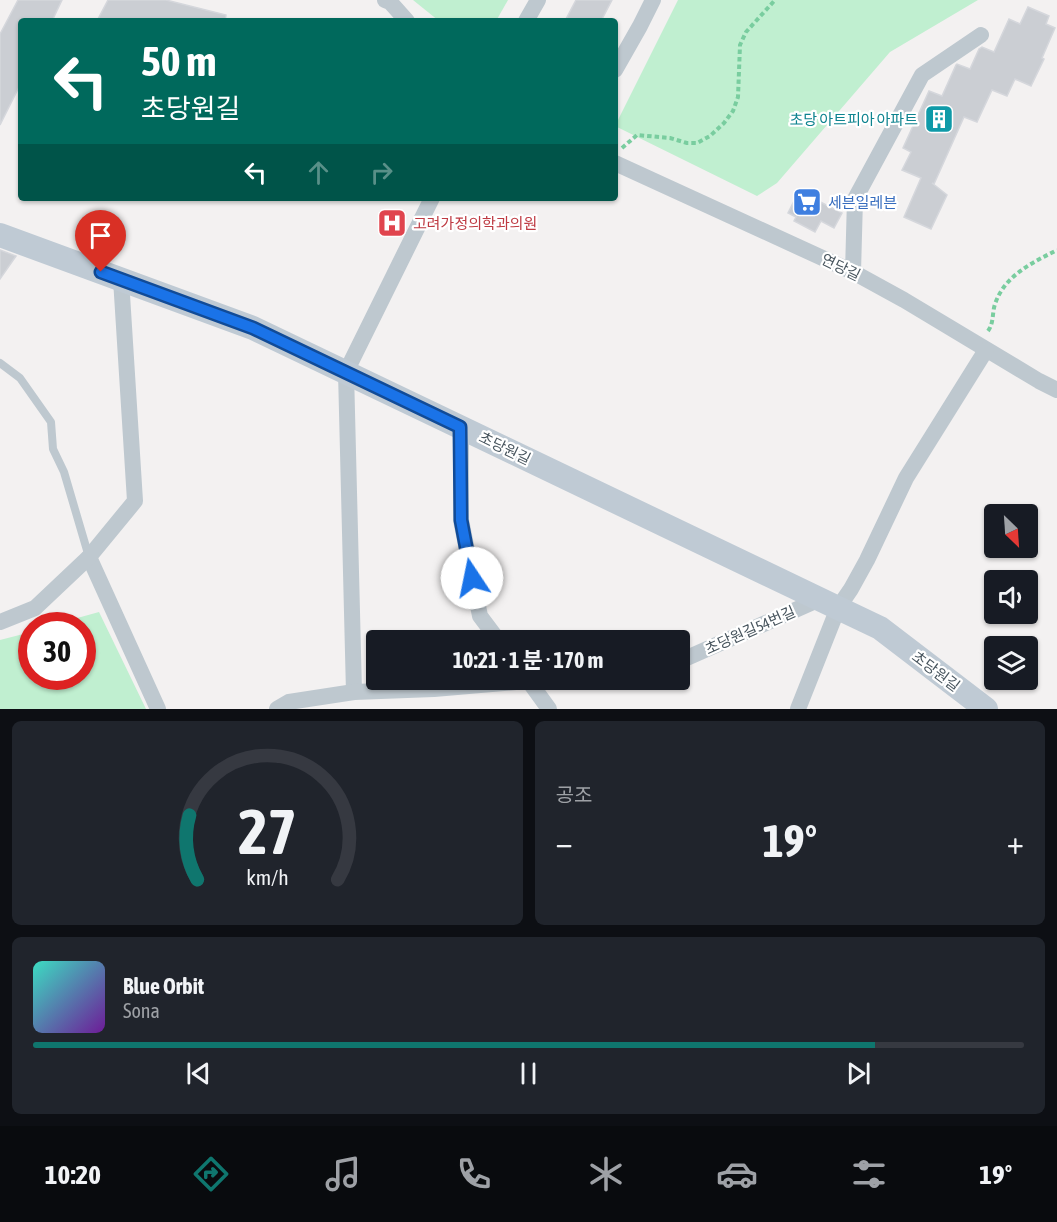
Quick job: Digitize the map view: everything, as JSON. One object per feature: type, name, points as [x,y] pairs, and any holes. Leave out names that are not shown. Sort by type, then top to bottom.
[{"type":"street","points":[[385,0],[390,2],[404,18]]},
{"type":"street","points":[[528,18],[538,0]]},
{"type":"street","points":[[618,65],[653,0]]},
{"type":"street","points":[[853,272],[855,199],[922,75],[981,35]]},
{"type":"street","name":"연당길","points":[[618,164],[853,272],[1057,390]]},
{"type":"street","points":[[354,692],[346,372],[431,201]]},
{"type":"street","name":"초당원길","points":[[0,235],[253,328],[880,628],[986,709]]},
{"type":"street","points":[[0,621],[35,608],[89,557],[135,501],[121,279]]},
{"type":"street","points":[[798,709],[829,604],[851,590],[906,478],[983,348]]},
{"type":"street","points":[[460,427],[461,520],[480,616],[490,630]]},
{"type":"street","points":[[89,557],[158,709]]},
{"type":"street","name":"초당원길54번길","points":[[690,657],[829,604]]},
{"type":"street","points":[[277,709],[289,702],[354,692],[407,690]]},
{"type":"street","points":[[538,690],[549,709]]},
{"type":"lane","points":[[0,363],[20,378],[51,422],[52,449],[64,472],[89,557]]},
{"type":"path","points":[[618,152],[637,135],[697,143],[710,136],[724,123],[733,111],[738,97],[740,45],[746,32],[775,0]]},
{"type":"path","points":[[983,348],[992,325],[994,305],[1006,284],[1019,271],[1057,250]]},
{"type":"green space","points":[[413,0],[508,0],[498,18],[435,18]]},
{"type":"green space","points":[[678,0],[978,0],[890,52],[777,183],[757,196],[618,127],[618,120]]},
{"type":"green space","points":[[99,612],[146,709],[0,709],[0,640],[18,635],[18,690],[96,690],[96,613]]},
{"type":"building","points":[[18,0],[62,0],[53,18],[18,18],[18,89],[0,125],[0,34]]},
{"type":"building","points":[[108,0],[166,0],[226,15],[226,18],[99,18]]},
{"type":"building","points":[[576,0],[612,0],[603,18],[567,18]]},
{"type":"building","name":"초당 아트피아 아파트","points":[[1028,7],[1049,16],[1046,24],[1055,28],[1031,86],[1015,79],[1007,96],[992,90],[977,122],[964,117],[934,184],[932,183],[947,195],[931,229],[904,217],[921,178],[902,170],[911,152],[903,148],[929,91],[942,96],[957,64],[970,69],[979,49],[982,47],[994,52],[1009,19],[1020,24]]},
{"type":"building","name":"세븐일레븐","points":[[799,191],[842,213],[834,228],[821,221],[815,232],[794,221],[796,217],[788,213]]},
{"type":"building","points":[[0,250],[16,256],[0,279]]},
{"type":"place","name":"초당 아트피아 아파트","points":[[939,119]]},
{"type":"place","name":"세븐일레븐","points":[[807,202]]},
{"type":"place","name":"고려가정의학과의원","points":[[392,223]]},
{"type":"route","points":[[101,272],[253,328],[460,427],[461,520],[472,578]]}]
